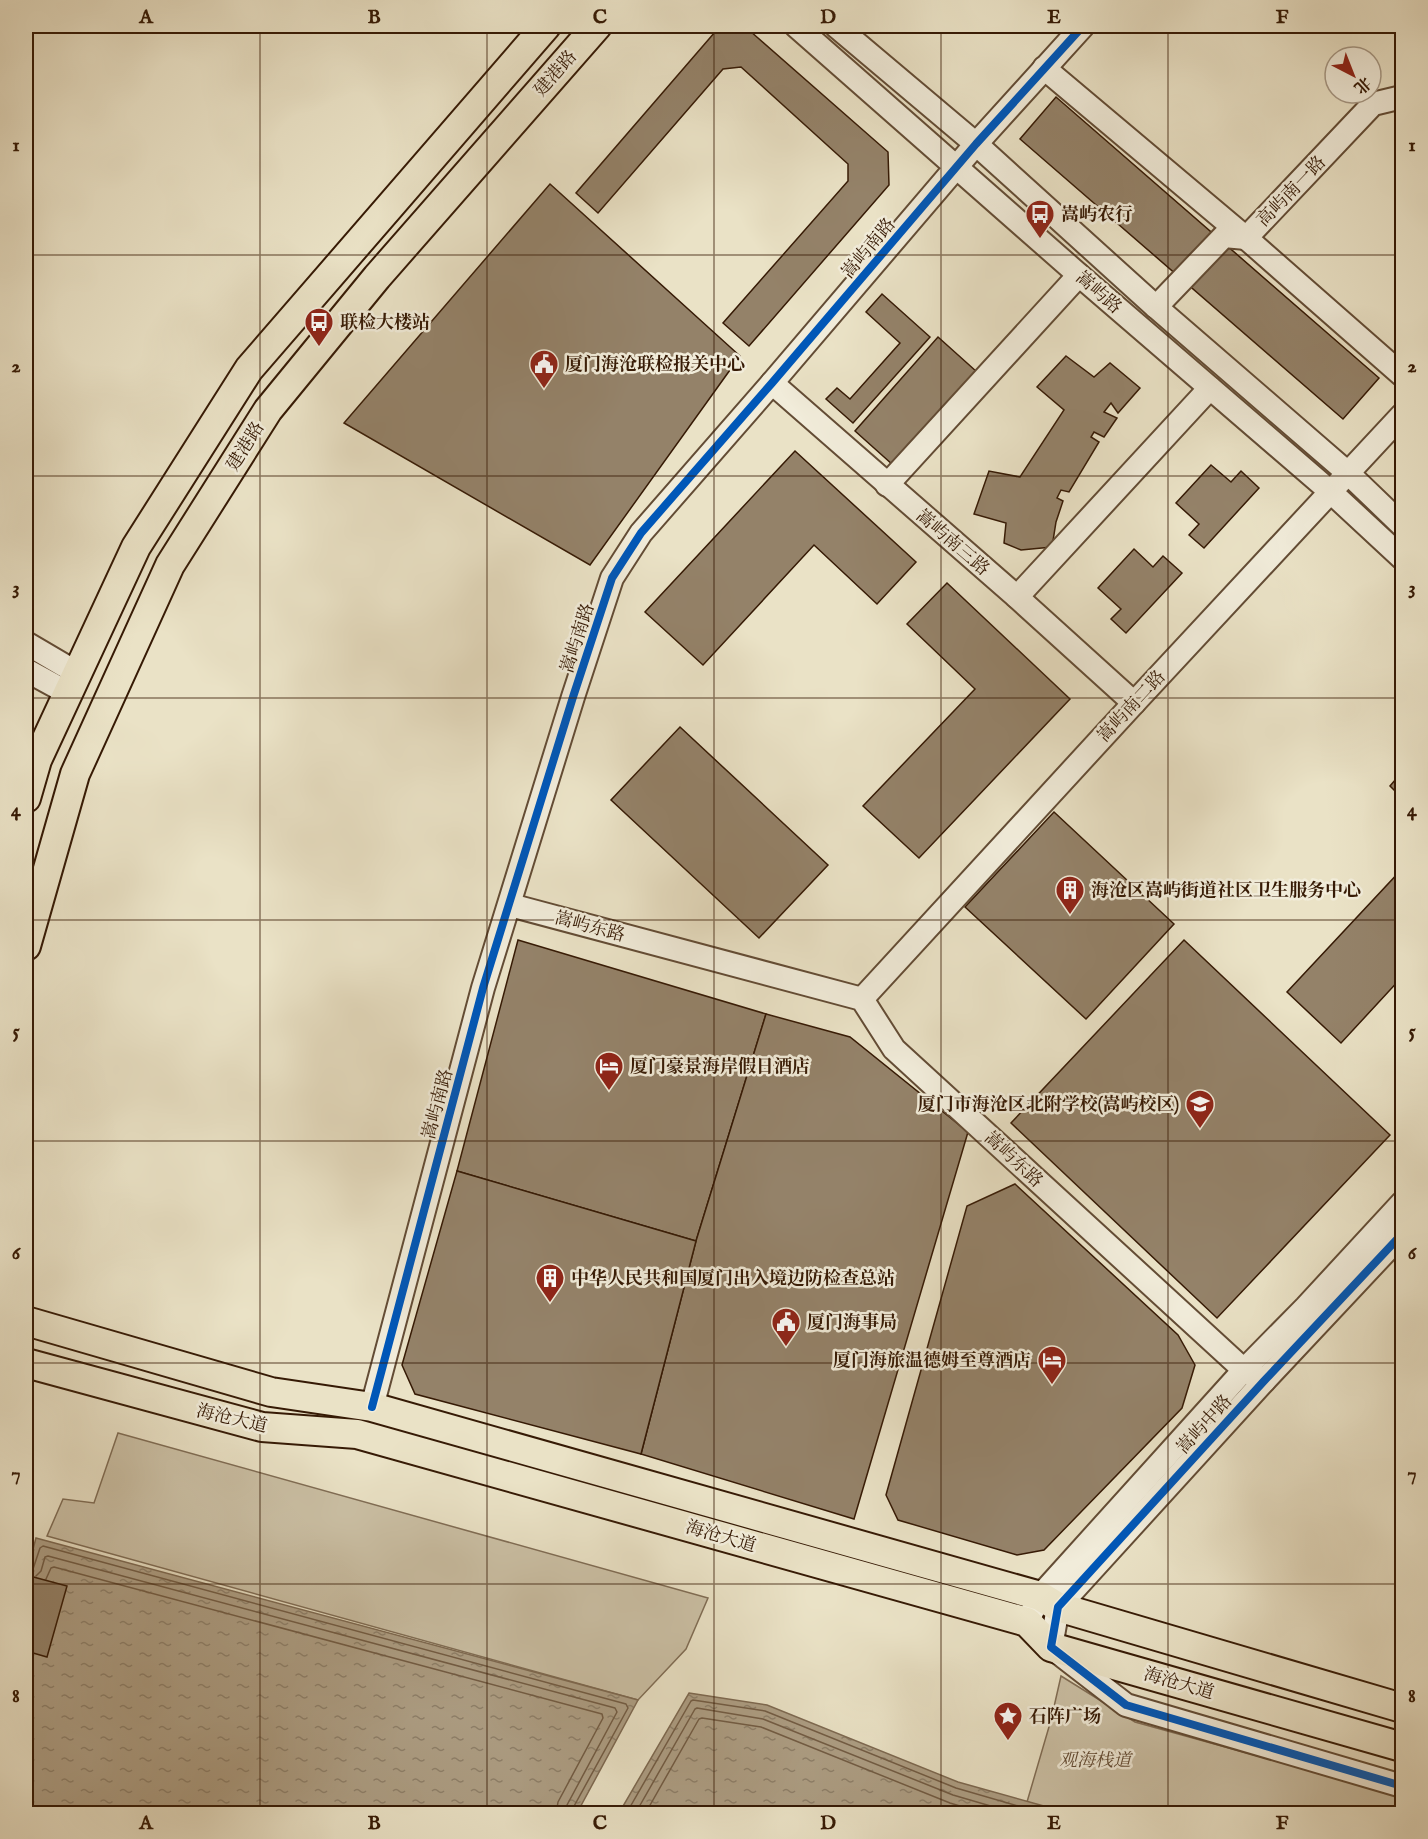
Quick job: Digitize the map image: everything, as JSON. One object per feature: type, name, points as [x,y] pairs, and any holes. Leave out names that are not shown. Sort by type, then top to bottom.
[{"type":"main road","name":"建港路","points":[[26,798],[36,760],[136,547],[249,369],[546,26]]},
{"type":"main road","name":"建港路","points":[[26,946],[75,774],[170,565],[268,410],[376,277],[597,26]]},
{"type":"main road","name":"海沧大道","points":[[26,1321],[271,1392],[372,1407],[1049,1602],[1402,1708]]},
{"type":"main road","name":"海沧大道","points":[[26,1363],[262,1427],[357,1434],[1028,1622]]},
{"type":"main road","points":[[1028,1622],[1051,1647]]},
{"type":"main road","name":"海沧大道","points":[[1051,1647],[1402,1747]]},
{"type":"street","name":"嵩屿路","points":[[796,26],[1079,275],[1332,493],[1402,558]]},
{"type":"street","name":"嵩屿路","points":[[836,26],[976,144],[1156,307],[1349,474],[1402,525]]},
{"type":"street","name":"嵩屿南路","points":[[372,1407],[483,988],[612,578],[641,533],[976,144],[1083,26]]},
{"type":"street","points":[[1044,68],[1246,238],[1402,375]]},
{"type":"street","name":"高屿南一路","points":[[1156,307],[1224,236],[1246,238],[1373,104],[1402,97]]},
{"type":"street","points":[[887,485],[1079,275]]},
{"type":"street","name":"嵩屿南三路","points":[[772,383],[1017,597],[1134,703]]},
{"type":"street","points":[[1017,597],[1210,388]]},
{"type":"street","name":"嵩屿南二路","points":[[862,999],[1402,415]]},
{"type":"street","points":[[26,643],[73,683]]},
{"type":"street","points":[[26,670],[73,683]]},
{"type":"street","name":"嵩屿东路","points":[[510,905],[862,999],[894,1049],[1244,1370],[1264,1381]]},
{"type":"street","name":"嵩屿中路","points":[[1049,1602],[1244,1370],[1402,1203]]},
{"type":"street","name":"嵩屿中路","points":[[1028,1622],[1264,1381],[1402,1234]]},
{"type":"street","points":[[1049,1602],[1051,1647],[1126,1705],[1402,1786]]},
{"type":"green space","points":[[118,1433],[708,1598],[686,1649],[638,1700],[47,1536],[63,1499],[94,1503]]},
{"type":"green space","name":"观海栈道","points":[[1061,1676],[1135,1722],[1402,1796],[1402,1813],[1069,1814],[1027,1802],[1051,1720]]},
{"type":"water","points":[[36,1538],[638,1700],[577,1813],[26,1813],[26,1575]]},
{"type":"water","points":[[689,1693],[767,1705],[958,1782],[1069,1813],[619,1813]]},
{"type":"building","points":[[750,31],[888,152],[889,185],[749,346],[723,323],[848,181],[848,164],[741,67],[723,69],[598,213],[576,193],[715,32]]},
{"type":"building","points":[[1056,97],[1379,378],[1343,419],[1020,139]]},
{"type":"building","name":"厦门海沧联检报关中心","points":[[550,184],[740,356],[590,565],[344,423]]},
{"type":"building","points":[[882,294],[930,337],[853,423],[826,399],[837,388],[850,399],[900,343],[866,312]]},
{"type":"building","points":[[938,337],[977,372],[893,465],[855,431]]},
{"type":"building","points":[[1066,356],[1094,377],[1110,363],[1140,388],[1118,413],[1111,403],[1104,412],[1117,418],[1104,437],[1094,432],[1091,437],[1099,442],[1069,492],[1061,490],[1057,498],[1063,501],[1056,522],[1052,547],[1021,550],[1004,543],[1006,523],[974,514],[989,471],[1020,477],[1064,410],[1037,387]]},
{"type":"building","points":[[795,451],[916,562],[877,604],[814,545],[703,665],[645,612]]},
{"type":"building","points":[[1211,465],[1231,482],[1241,471],[1259,488],[1204,548],[1189,535],[1199,524],[1176,503]]},
{"type":"building","points":[[1134,549],[1153,567],[1163,556],[1182,573],[1126,633],[1111,619],[1121,609],[1098,588]]},
{"type":"building","points":[[947,583],[1070,699],[919,858],[863,806],[975,689],[907,624]]},
{"type":"building","points":[[680,727],[828,865],[759,938],[611,800]]},
{"type":"building","points":[[1402,772],[1402,798],[1390,786]]},
{"type":"building","name":"海沧区嵩屿街道社区卫生服务中心","points":[[1054,812],[1174,924],[1086,1019],[965,907]]},
{"type":"building","points":[[1402,869],[1402,977],[1341,1043],[1287,992]]},
{"type":"building","name":"厦门豪景海岸假日酒店","points":[[518,940],[766,1014],[696,1241],[457,1171]]},
{"type":"building","name":"厦门市海沧区北附学校(嵩屿校区)","points":[[1184,940],[1390,1135],[1217,1318],[1011,1123]]},
{"type":"building","name":"厦门海事局","points":[[766,1014],[850,1037],[968,1132],[854,1519],[641,1454],[696,1241]]},
{"type":"building","name":"中华人民共和国厦门出入境边防检查总站","points":[[457,1171],[696,1241],[641,1454],[415,1394],[402,1365]]},
{"type":"building","name":"厦门海旅温德姆至尊酒店","points":[[1015,1184],[1178,1335],[1195,1365],[1182,1408],[1044,1550],[1017,1555],[898,1520],[886,1495],[967,1206]]},
{"type":"building","points":[[26,1575],[67,1586],[47,1657],[26,1651]]},
{"type":"cycle path","points":[[372,1407],[483,988],[612,578],[641,533],[976,144],[1083,26]]},
{"type":"cycle path","points":[[1402,1234],[1058,1607],[1051,1647],[1126,1705],[1402,1786]]},
{"type":"place","name":"嵩屿农行","points":[[1040,240]]},
{"type":"place","name":"联检大楼站","points":[[319,348]]},
{"type":"place","name":"厦门海沧联检报关中心","points":[[544,390]]},
{"type":"place","name":"海沧区嵩屿街道社区卫生服务中心","points":[[1070,916]]},
{"type":"place","name":"厦门豪景海岸假日酒店","points":[[609,1092]]},
{"type":"place","name":"厦门市海沧区北附学校(嵩屿校区)","points":[[1200,1130]]},
{"type":"place","name":"中华人民共和国厦门出入境边防检查总站","points":[[550,1304]]},
{"type":"place","name":"厦门海事局","points":[[786,1348]]},
{"type":"place","name":"厦门海旅温德姆至尊酒店","points":[[1052,1386]]},
{"type":"place","name":"石阵广场","points":[[1008,1742]]}]
